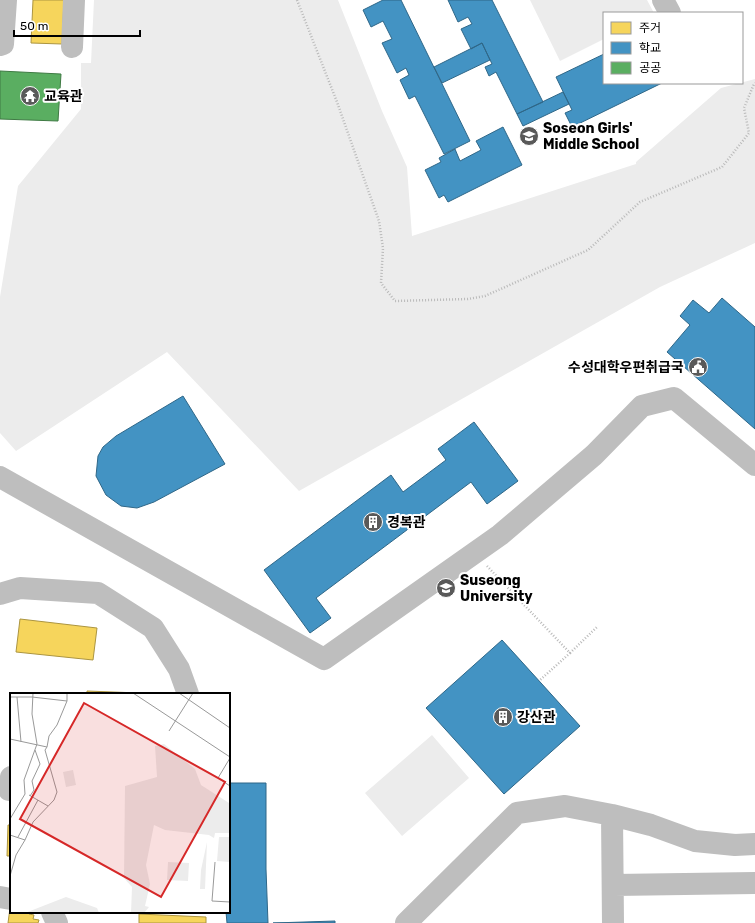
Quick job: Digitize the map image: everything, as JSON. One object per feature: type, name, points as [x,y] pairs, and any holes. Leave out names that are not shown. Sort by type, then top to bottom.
[{"type":"street","points":[[0,45],[3,44],[6,0]]},
{"type":"street","points":[[72,47],[74,0]]},
{"type":"street","points":[[663,0],[669,12]]},
{"type":"street","points":[[0,477],[324,659],[500,535],[594,455],[642,406],[674,398],[755,465]]},
{"type":"street","points":[[0,594],[20,588],[98,593],[153,628],[179,670],[188,693]]},
{"type":"street","points":[[406,923],[517,813],[565,806],[612,815],[651,825],[695,841],[735,845],[755,844]]},
{"type":"street","points":[[612,815],[614,885],[613,923]]},
{"type":"street","points":[[614,885],[755,883]]},
{"type":"street","points":[[0,897],[10,899]]},
{"type":"street","points":[[52,913],[57,923]]},
{"type":"path","points":[[297,0],[337,102],[379,221],[383,248],[381,283],[396,301],[468,299],[485,296],[588,250],[640,202],[722,167],[749,133],[744,108],[755,83]]},
{"type":"path","points":[[475,553],[570,653]]},
{"type":"path","points":[[539,681],[598,626]]},
{"type":"shaded area","points":[[94,0],[338,0],[382,111],[407,167],[412,236],[636,164],[636,162],[721,88],[736,84],[743,84],[743,82],[755,79],[755,243],[660,287],[299,491],[167,352],[16,451],[0,433],[0,297],[18,186],[81,109],[81,63],[91,63]]},
{"type":"shaded area","points":[[530,0],[647,0],[653,12],[603,12],[603,40],[560,61]]},
{"type":"shaded area","points":[[432,735],[469,778],[402,836],[365,793]]},
{"type":"building: 주거","points":[[33,0],[64,0],[62,44],[31,43]]},
{"type":"building: 주거","points":[[20,619],[97,628],[93,660],[16,652]]},
{"type":"building: 주거","points":[[87,691],[139,693],[87,693]]},
{"type":"building: 주거","points":[[8,825],[10,825],[10,856],[7,856]]},
{"type":"building: 주거","points":[[10,908],[10,913],[29,913],[34,915],[33,919],[39,920],[38,923],[8,923]]},
{"type":"building: 주거","points":[[139,914],[206,917],[206,923],[139,923]]},
{"type":"building: 학교","points":[[383,0],[401,0],[470,141],[444,154],[415,96],[409,99],[400,80],[409,75],[406,68],[397,73],[382,43],[392,39],[383,21],[371,27],[363,10]]},
{"type":"building: 학교","points":[[448,0],[492,0],[543,102],[517,114],[496,72],[489,76],[485,67],[492,64],[482,43],[471,49],[461,29],[472,24],[468,17],[458,22]]},
{"type":"building: 학교","points":[[482,43],[490,60],[442,83],[434,67]]},
{"type":"building: 학교","points":[[603,54],[603,84],[660,84],[572,127],[565,113],[572,110],[556,77]]},
{"type":"building: 학교","points":[[563,92],[569,104],[523,126],[517,114]]},
{"type":"building: 학교","points":[[503,127],[522,165],[448,202],[444,195],[439,198],[425,170],[441,162],[439,158],[455,149],[460,161],[481,150],[476,141]]},
{"type":"building: 학교","points":[[722,298],[755,327],[755,429],[667,352],[690,325],[680,316],[693,300],[709,313]]},
{"type":"building: 학교","points":[[183,396],[225,464],[154,502],[137,508],[121,506],[106,495],[96,476],[98,456],[103,447],[116,436]]},
{"type":"building: 학교","name":"경복관","points":[[474,422],[518,481],[487,504],[471,482],[316,598],[331,618],[310,633],[264,570],[391,475],[403,492],[446,460],[438,449]]},
{"type":"building: 학교","name":"강산관","points":[[502,640],[580,726],[504,794],[426,708]]},
{"type":"building: 학교","points":[[230,783],[266,783],[266,869],[268,923],[227,923],[226,913],[230,913]]},
{"type":"building: 학교","points":[[335,921],[335,923],[273,923]]},
{"type":"building: 공공","name":"교육관","points":[[0,71],[61,74],[58,121],[0,119]]},
{"type":"place","name":"교육관","points":[[30,96]]},
{"type":"place","name":"Soseon Girls' Middle School","points":[[529,136]]},
{"type":"place","name":"수성대학우편취급국","points":[[698,367]]},
{"type":"place","name":"경복관","points":[[373,522]]},
{"type":"place","name":"Suseong University","points":[[446,588]]},
{"type":"place","name":"강산관","points":[[503,717]]}]
